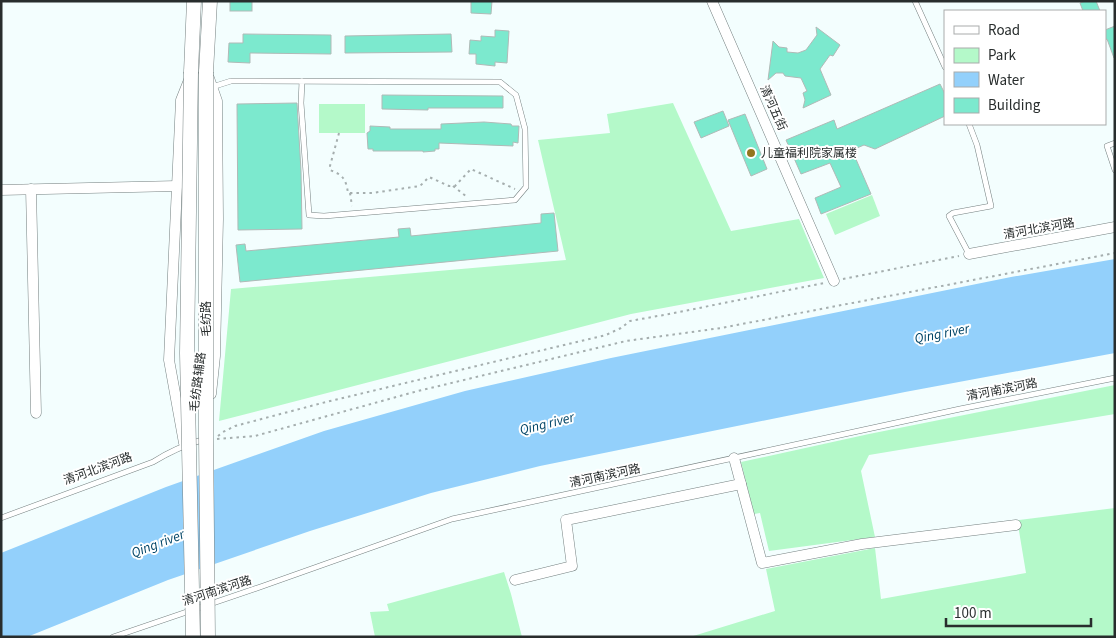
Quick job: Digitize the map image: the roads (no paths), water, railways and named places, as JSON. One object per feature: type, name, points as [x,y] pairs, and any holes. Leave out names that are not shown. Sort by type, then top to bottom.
[{"type":"main road","name":"毛纺路","points":[[193,637],[188,353],[194,1]]},
{"type":"main road","name":"毛纺路","points":[[208,637],[206,72],[210,1]]},
{"type":"street","name":"清河五街","points":[[712,1],[834,281]]},
{"type":"street","name":"毛纺路辅路","points":[[184,445],[169,360],[181,100],[192,72]]},
{"type":"street","name":"毛纺路辅路","points":[[201,607],[200,453],[213,384],[218,199],[217,101],[206,72]]},
{"type":"street","points":[[1,190],[177,186]]},
{"type":"street","points":[[31,189],[36,412]]},
{"type":"street","name":"清河北滨河路","points":[[969,254],[1115,227]]},
{"type":"street","points":[[734,458],[762,563],[862,544],[1016,525]]},
{"type":"street","points":[[515,580],[572,566],[566,520],[741,484]]},
{"type":"lane","points":[[915,1],[944,65]]},
{"type":"lane","points":[[212,87],[231,81],[302,81],[500,82],[516,95],[525,128],[526,187],[515,200],[324,216],[309,214],[302,81]]},
{"type":"lane","points":[[969,125],[977,145],[991,206],[953,213],[949,216],[969,254]]},
{"type":"lane","points":[[1115,144],[1107,146],[1115,170]]},
{"type":"lane","name":"清河南滨河路","points":[[113,637],[452,519],[960,409],[1115,378]]},
{"type":"lane","name":"清河北滨河路","points":[[1,518],[153,462],[184,445],[202,440]]},
{"type":"water","name":"Qing river","points":[[1115,259],[1115,353],[905,392],[540,466],[431,493],[310,531],[168,580],[27,637],[1,637],[1,553],[166,487],[324,431],[465,391],[611,358],[1011,277]]},
{"type":"place","name":"儿童福利院家属楼","points":[[751,153]]}]
